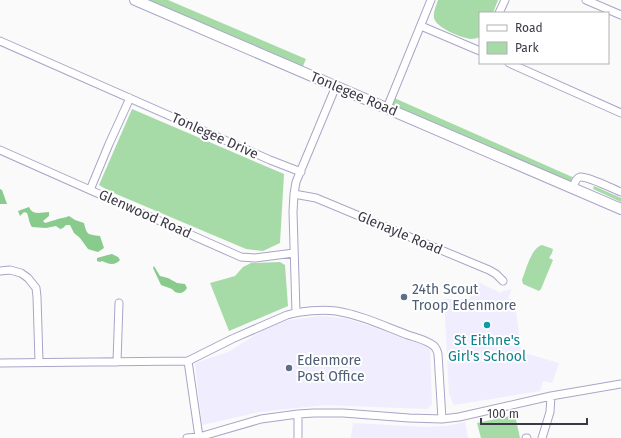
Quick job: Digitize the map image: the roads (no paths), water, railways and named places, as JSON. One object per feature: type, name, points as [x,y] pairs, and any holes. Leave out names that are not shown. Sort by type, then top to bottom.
[{"type":"main road","name":"Tonlegee Road","points":[[135,0],[621,209]]},
{"type":"street","points":[[387,108],[431,0]]},
{"type":"street","points":[[499,12],[504,0]]},
{"type":"street","points":[[586,0],[621,15]]},
{"type":"street","points":[[421,26],[479,51]]},
{"type":"street","name":"Tonlegee Drive","points":[[0,41],[262,157],[301,172]]},
{"type":"street","points":[[511,64],[621,113]]},
{"type":"street","points":[[296,312],[293,212],[296,182],[336,86]]},
{"type":"street","points":[[90,190],[130,98]]},
{"type":"street","name":"Glenwood Road","points":[[0,150],[241,257],[255,258],[294,253]]},
{"type":"street","points":[[573,188],[577,179],[580,177],[621,192]]},
{"type":"street","name":"Glenayle Road","points":[[294,194],[316,198],[489,270],[503,281]]},
{"type":"street","points":[[0,271],[10,270],[21,272],[36,288],[40,362]]},
{"type":"street","points":[[118,362],[119,303]]},
{"type":"street","points":[[0,363],[188,361],[232,339],[287,315],[296,312],[314,310],[335,311],[364,318],[434,345],[438,354],[442,419]]},
{"type":"street","points":[[188,361],[199,436]]},
{"type":"street","points":[[187,438],[261,419],[298,414],[343,413],[442,419],[459,417],[551,396],[621,384]]},
{"type":"street","points":[[542,438],[550,412],[551,396]]},
{"type":"street","points":[[298,414],[298,438]]},
{"type":"place","name":"24th Scout Troop Edenmore","points":[[404,297]]},
{"type":"place","name":"St Eithne's Girl's School","points":[[487,325]]},
{"type":"place","name":"Edenmore Post Office","points":[[289,368]]}]
